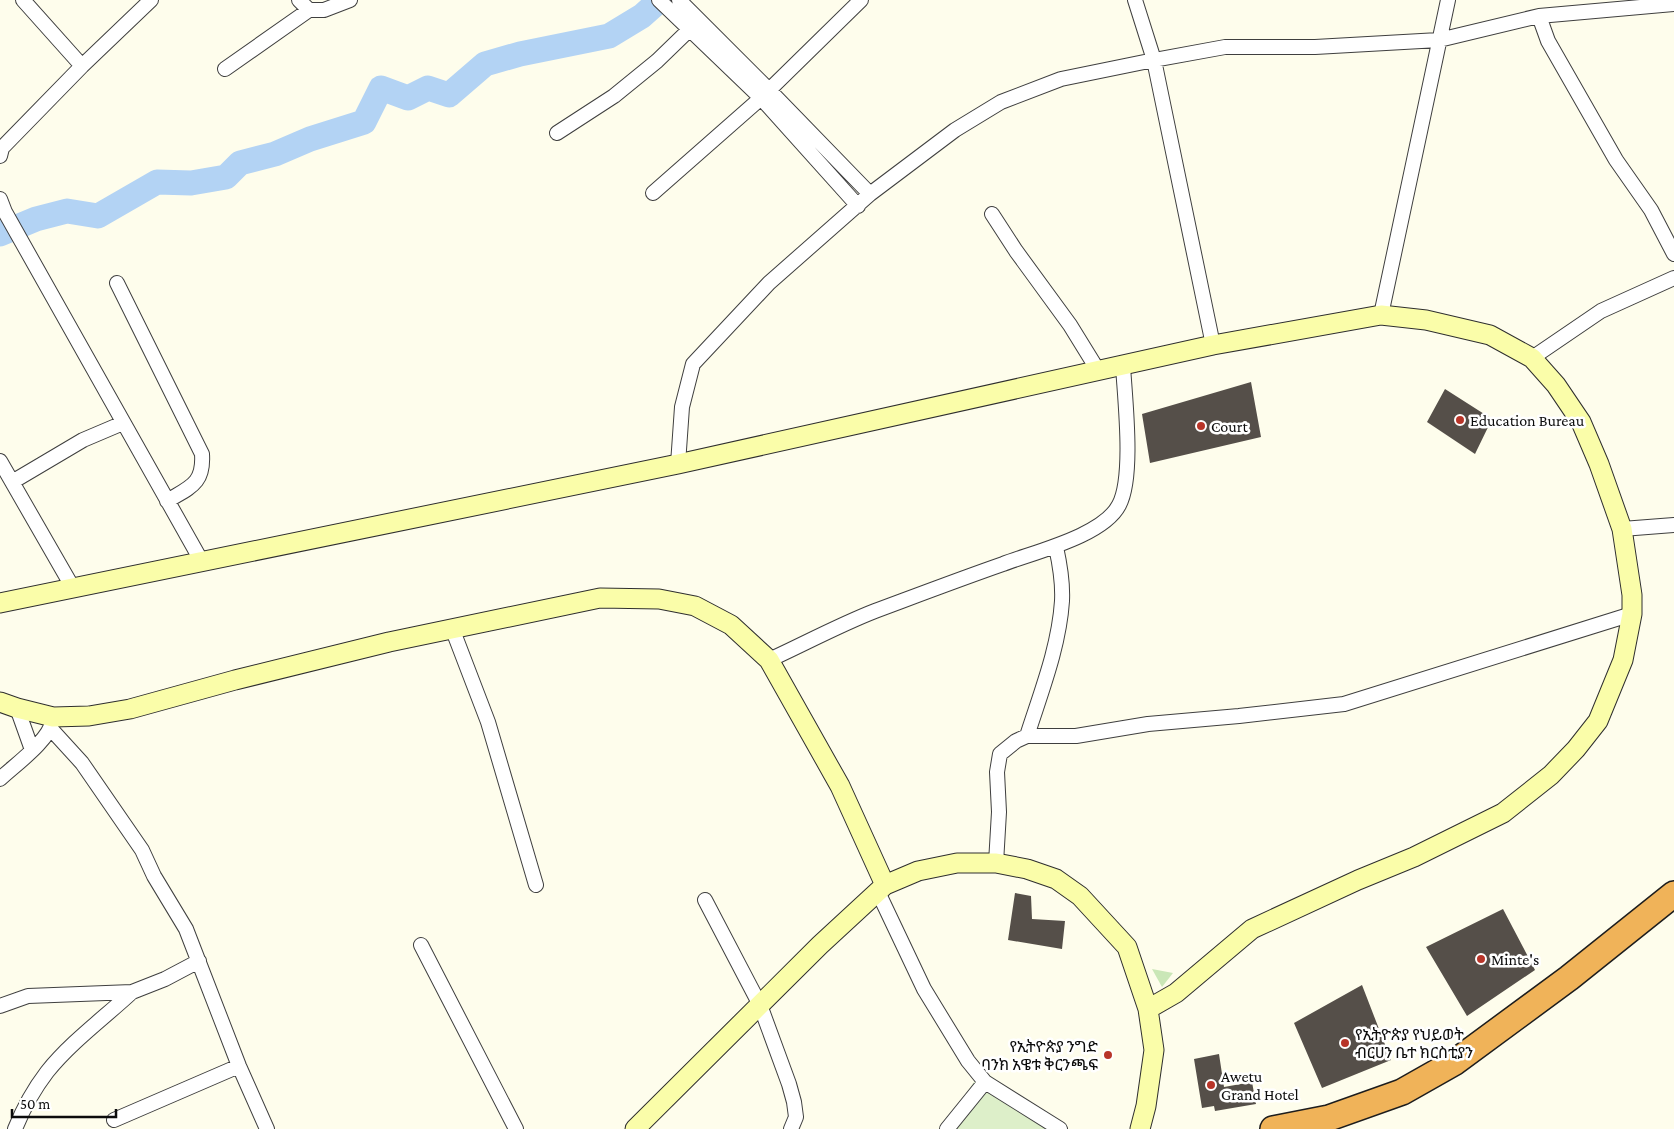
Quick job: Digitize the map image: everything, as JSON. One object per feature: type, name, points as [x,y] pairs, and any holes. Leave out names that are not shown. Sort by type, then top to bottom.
[{"type":"highway","points":[[1272,1129],[1329,1118],[1402,1092],[1455,1062],[1569,978],[1674,894]]},
{"type":"street","points":[[23,0],[82,66]]},
{"type":"street","points":[[1,150],[82,66],[151,0]]},
{"type":"street","points":[[224,69],[304,5],[324,10],[350,0]]},
{"type":"street","points":[[659,0],[689,30],[765,94],[870,194]]},
{"type":"street","points":[[679,0],[765,94],[858,206]]},
{"type":"street","points":[[653,193],[765,94],[861,0]]},
{"type":"street","points":[[1136,0],[1154,60],[1213,345]]},
{"type":"street","points":[[1381,315],[1448,0]]},
{"type":"street","points":[[678,464],[682,407],[693,364],[769,283],[870,194],[955,130],[1001,102],[1061,79],[1224,47],[1315,47],[1439,40],[1539,16],[1674,4]]},
{"type":"street","points":[[1539,16],[1548,41],[1616,160],[1651,210],[1674,254]]},
{"type":"street","points":[[557,133],[614,96],[657,61],[689,30]]},
{"type":"street","points":[[0,199],[5,212],[122,423],[202,562]]},
{"type":"street","points":[[992,214],[1016,251],[1070,325],[1099,372]]},
{"type":"street","points":[[1532,358],[1601,311],[1674,278]]},
{"type":"street","points":[[117,283],[202,454],[203,469],[198,479],[189,488],[167,501]]},
{"type":"street","points":[[0,603],[678,464],[1099,372],[1213,345],[1381,315],[1426,320],[1490,335],[1532,358],[1556,385],[1581,422],[1600,464],[1622,529],[1632,595],[1632,614],[1623,660],[1598,721],[1576,749],[1551,775],[1503,813],[1414,857],[1358,880],[1252,929],[1176,993],[1148,1009]]},
{"type":"street","points":[[768,660],[873,612],[1006,562],[1056,547],[1106,520],[1120,504],[1128,470],[1123,366]]},
{"type":"street","points":[[12,482],[84,440],[122,423]]},
{"type":"street","points":[[0,461],[73,588]]},
{"type":"street","points":[[1622,529],[1674,526]]},
{"type":"street","points":[[1027,736],[1053,652],[1058,628],[1062,600],[1062,576],[1056,547]]},
{"type":"street","points":[[0,779],[32,750],[52,723],[130,709],[235,680],[452,628],[600,598],[659,599],[694,606],[731,626],[768,660],[840,786],[881,888],[929,996],[968,1061],[985,1082],[1060,1129]]},
{"type":"street","points":[[996,863],[999,812],[997,772],[1000,754],[1016,740],[1027,736],[1076,736],[1148,724],[1344,704],[1632,614]]},
{"type":"street","points":[[452,628],[488,722],[536,885]]},
{"type":"street","points":[[9,705],[52,723],[142,850],[154,876],[186,929],[239,1066],[267,1129]]},
{"type":"street","points":[[9,705],[32,750]]},
{"type":"street","points":[[635,1129],[820,945],[881,888],[918,871],[957,863],[996,863],[1027,869],[1056,879],[1080,896],[1127,947],[1148,1009],[1154,1050],[1146,1106],[1140,1129]]},
{"type":"street","points":[[705,900],[760,1005],[794,1102],[796,1117],[791,1129]]},
{"type":"street","points":[[421,945],[516,1129]]},
{"type":"street","points":[[0,1006],[28,996],[132,992],[165,979],[199,961]]},
{"type":"street","points":[[15,1129],[33,1092],[48,1071],[132,992]]},
{"type":"street","points":[[114,1120],[239,1066]]},
{"type":"street","points":[[946,1129],[985,1082]]},
{"type":"green space","points":[[1152,969],[1173,973],[1162,987]]},
{"type":"green space","points":[[982,1070],[1066,1129],[942,1129]]},
{"type":"building","name":"Court","points":[[1251,382],[1261,437],[1150,463],[1142,414]]},
{"type":"building","name":"Education Bureau","points":[[1445,389],[1492,419],[1475,454],[1427,422]]},
{"type":"building","points":[[1015,893],[1031,896],[1032,919],[1065,921],[1062,949],[1008,940]]},
{"type":"building","name":"Minte's","points":[[1503,909],[1535,970],[1467,1016],[1426,947]]},
{"type":"building","points":[[1362,985],[1391,1060],[1322,1088],[1294,1023]]},
{"type":"building","name":"Awetu Grand Hotel","points":[[1219,1054],[1224,1087],[1252,1082],[1256,1104],[1215,1111],[1214,1106],[1202,1108],[1194,1059]]},
{"type":"waterway","points":[[0,234],[36,219],[67,211],[98,216],[157,182],[191,183],[226,177],[240,163],[275,154],[310,139],[364,122],[381,88],[408,98],[428,88],[449,95],[485,64],[520,54],[609,36],[642,16],[660,0]]},
{"type":"place","name":"Education Bureau","points":[[1460,420]]},
{"type":"place","name":"Court","points":[[1201,426]]},
{"type":"place","name":"Minte's","points":[[1481,959]]},
{"type":"place","name":"የኢትዮጵያ የህይወት ብርሀን ቤተ ክርስቲያን","points":[[1345,1043]]},
{"type":"place","name":"የኢትዮጵያ ንግድ ባንክ አዌቱ ቅርንጫፍ","points":[[1108,1055]]},
{"type":"place","name":"Awetu Grand Hotel","points":[[1211,1085]]}]
